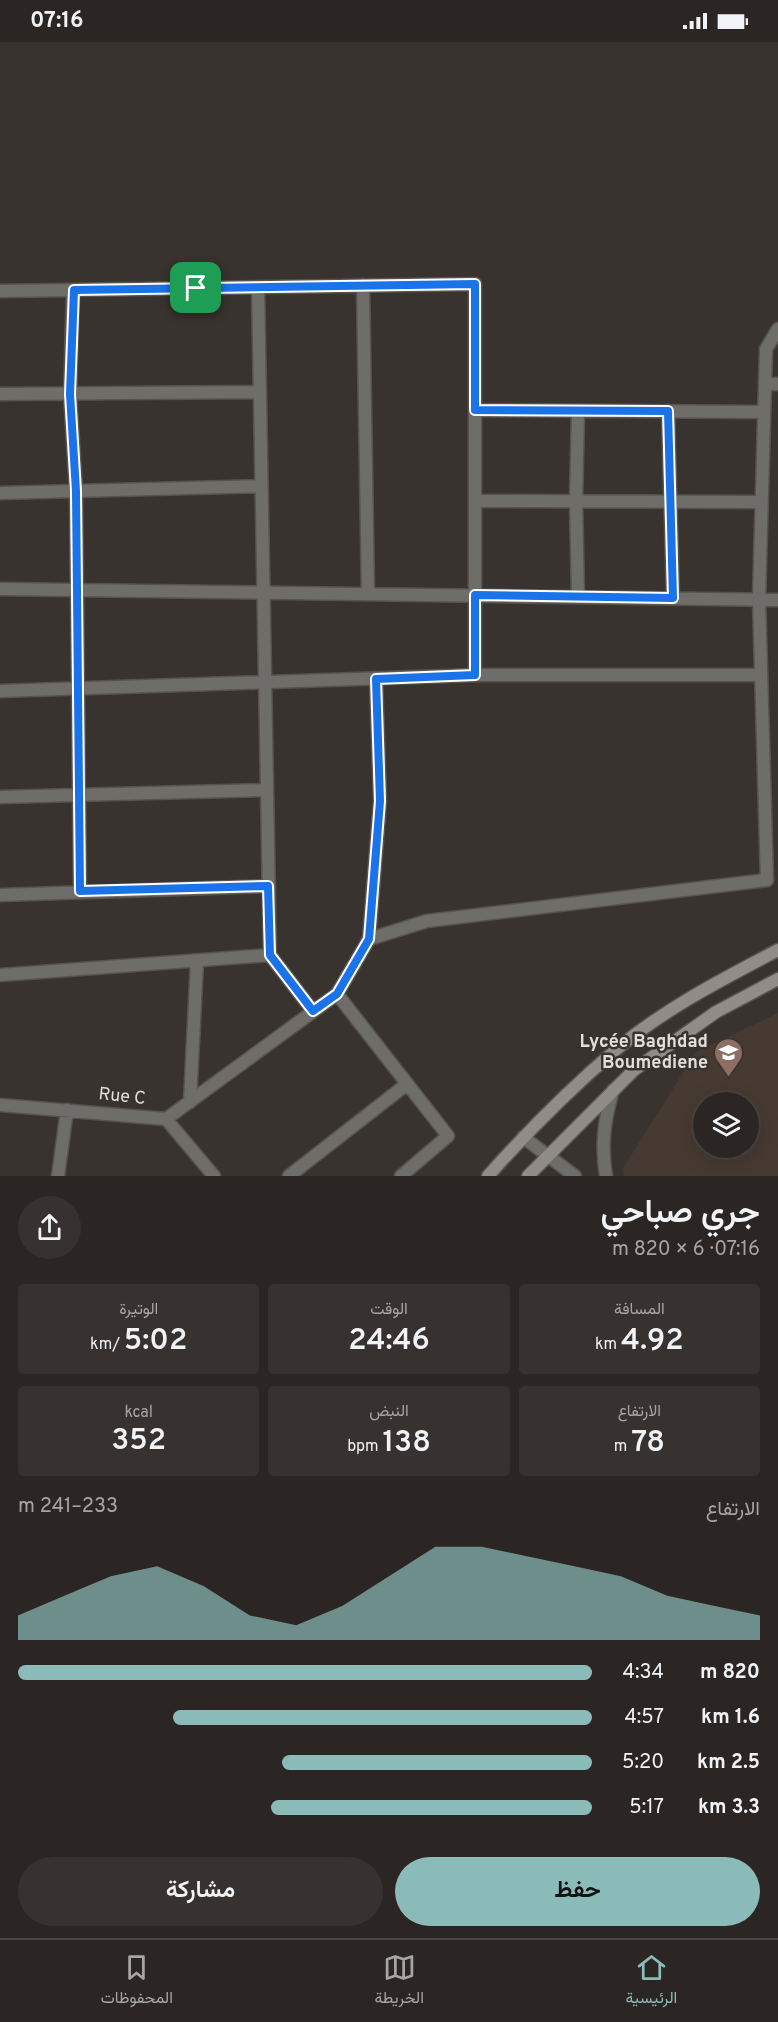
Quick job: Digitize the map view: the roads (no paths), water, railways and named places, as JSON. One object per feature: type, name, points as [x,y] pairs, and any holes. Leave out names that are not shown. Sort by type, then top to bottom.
[{"type":"main road","points":[[488,1176],[523,1137],[620,1047],[704,989],[778,950]]},
{"type":"main road","points":[[528,1176],[634,1070],[716,1012],[778,979]]},
{"type":"street","points":[[0,291],[475,284],[475,675]]},
{"type":"street","points":[[363,285],[368,594]]},
{"type":"street","points":[[258,287],[270,955],[313,1011]]},
{"type":"street","points":[[74,290],[70,394],[76,491],[80,891]]},
{"type":"street","points":[[369,939],[427,921],[767,880],[759,599],[766,349],[778,329]]},
{"type":"street","points":[[765,384],[778,384]]},
{"type":"street","points":[[0,394],[260,392]]},
{"type":"street","points":[[475,410],[764,412]]},
{"type":"street","points":[[578,411],[576,501],[578,597]]},
{"type":"street","points":[[668,411],[673,598]]},
{"type":"street","points":[[0,493],[261,486]]},
{"type":"street","points":[[475,501],[761,502]]},
{"type":"street","points":[[0,589],[778,600]]},
{"type":"street","points":[[0,691],[475,675],[761,675]]},
{"type":"street","points":[[166,1119],[337,994],[369,939],[380,801],[376,679]]},
{"type":"street","points":[[0,797],[267,790]]},
{"type":"street","points":[[0,895],[268,886]]},
{"type":"street","points":[[0,975],[270,955]]},
{"type":"street","points":[[190,1102],[197,961]]},
{"type":"street","points":[[337,994],[447,1136],[401,1176]]},
{"type":"street","points":[[289,1176],[407,1084]]},
{"type":"street","points":[[606,1176],[602,1149],[604,1119],[613,1090]]},
{"type":"street","name":"Rue C","points":[[0,1105],[166,1119],[214,1176]]},
{"type":"street","points":[[58,1176],[67,1110]]},
{"type":"street","points":[[523,1137],[575,1176]]},
{"type":"place","name":"Lycée Baghdad Boumediene","points":[[729,1078]]}]
